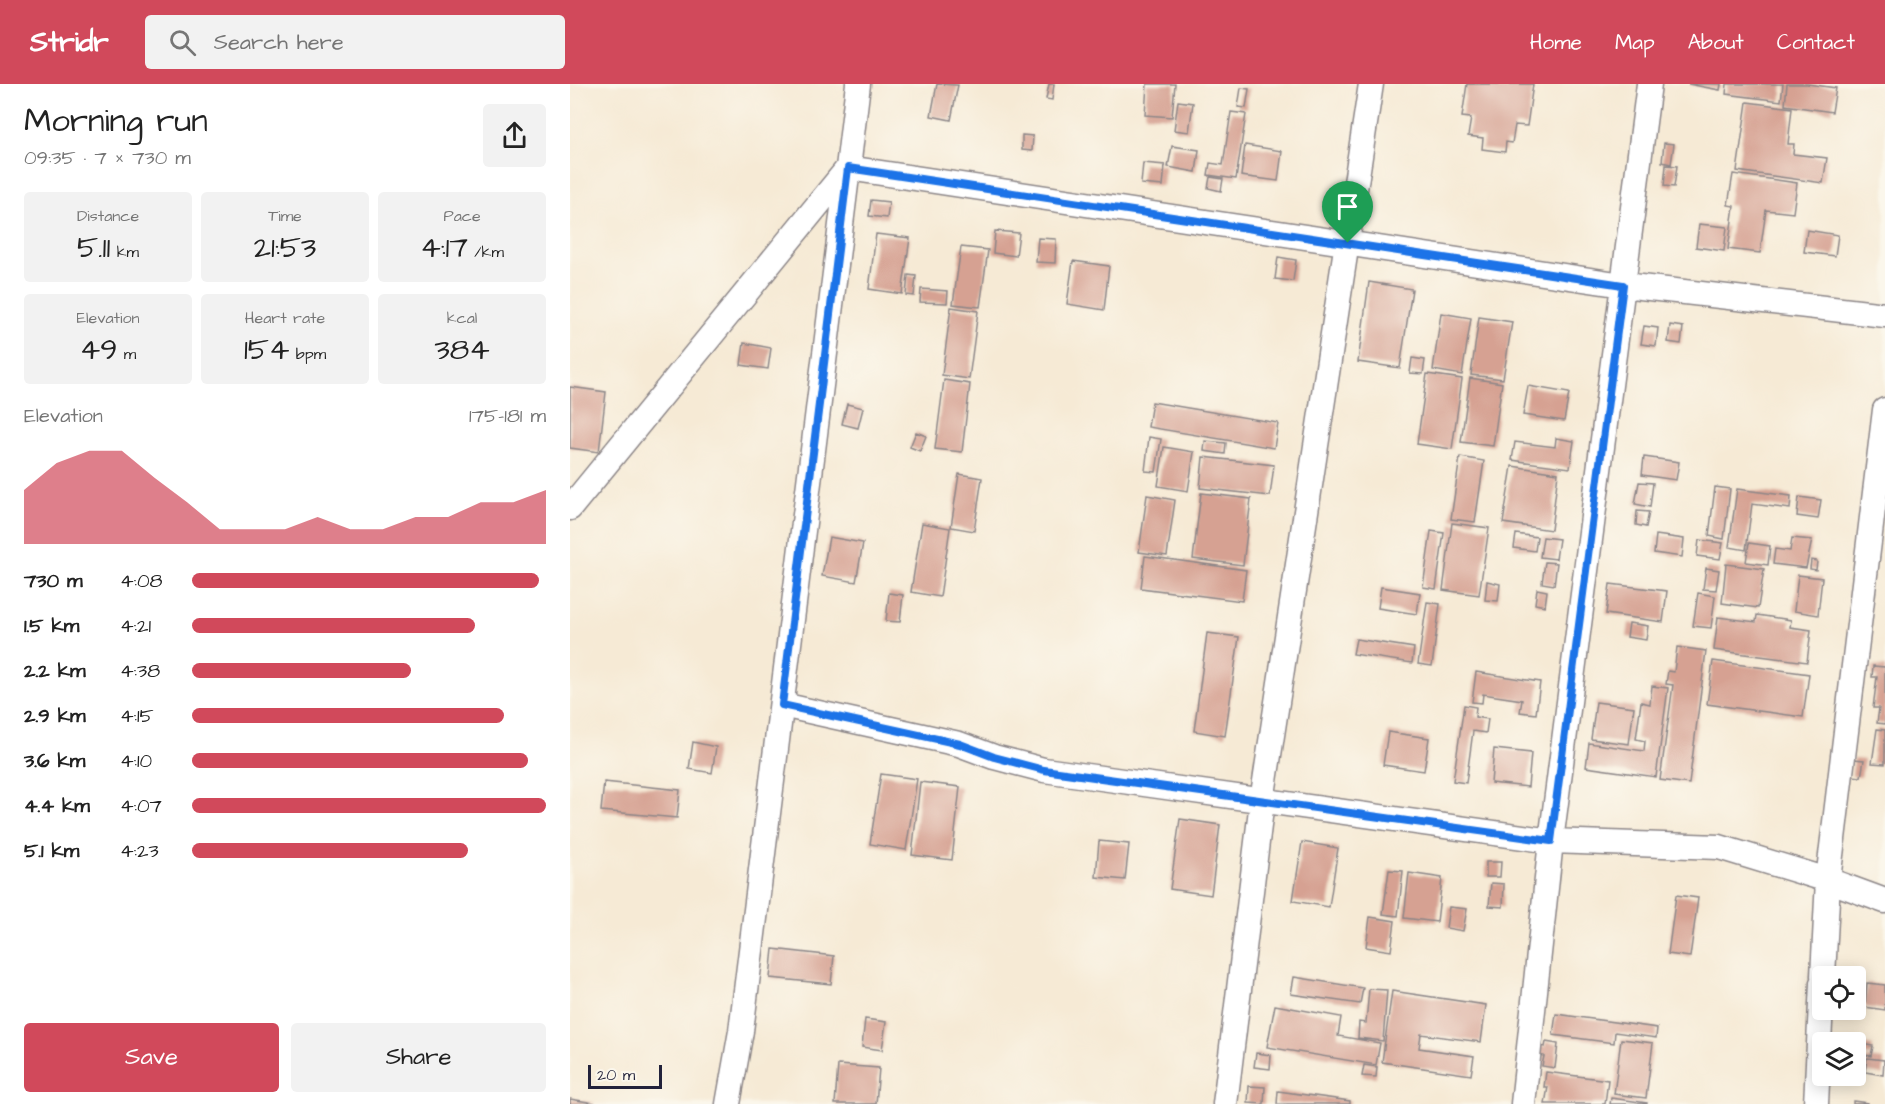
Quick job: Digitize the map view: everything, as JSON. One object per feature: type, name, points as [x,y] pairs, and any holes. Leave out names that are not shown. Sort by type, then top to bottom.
[{"type":"street","points":[[728,1104],[741,1031],[858,84]]},
{"type":"street","points":[[1225,1104],[1263,801],[1371,84]]},
{"type":"street","points":[[1523,1104],[1551,841],[1650,84]]},
{"type":"street","points":[[848,168],[1623,285],[1885,315]]},
{"type":"street","points":[[570,508],[848,168]]},
{"type":"street","points":[[1824,966],[1828,880],[1885,410]]},
{"type":"street","points":[[782,705],[960,744],[994,757],[1044,770],[1551,841],[1719,847],[1828,880],[1885,901]]},
{"type":"street","points":[[1816,1104],[1820,1020]]},
{"type":"building","points":[[937,84],[958,85],[951,120],[931,116]]},
{"type":"building","points":[[1049,84],[1054,84],[1052,100],[1046,99]]},
{"type":"building","points":[[1147,84],[1175,84],[1172,117],[1145,115]]},
{"type":"building","points":[[1467,84],[1533,84],[1527,126],[1515,125],[1512,143],[1506,142],[1505,152],[1482,149],[1483,138],[1468,136],[1471,118],[1462,117]]},
{"type":"building","points":[[1688,84],[1721,84],[1720,90]]},
{"type":"building","points":[[1727,84],[1783,84],[1781,101],[1726,94]]},
{"type":"building","points":[[1787,84],[1836,88],[1832,112],[1785,105]]},
{"type":"building","points":[[1241,88],[1249,89],[1246,108],[1238,107]]},
{"type":"building","points":[[1178,101],[1193,103],[1189,132],[1174,130]]},
{"type":"building","points":[[1747,102],[1792,108],[1788,144],[1794,144],[1793,154],[1827,158],[1823,183],[1737,171]]},
{"type":"building","points":[[1231,112],[1246,114],[1236,179],[1208,175],[1210,163],[1223,165]]},
{"type":"building","points":[[1022,135],[1033,136],[1032,151],[1022,150]]},
{"type":"building","points":[[1664,143],[1674,144],[1671,164],[1662,162]]},
{"type":"building","points":[[1245,145],[1282,151],[1278,181],[1241,176]]},
{"type":"building","points":[[1172,146],[1199,150],[1196,172],[1168,167]]},
{"type":"building","points":[[1143,163],[1165,165],[1163,186],[1141,184]]},
{"type":"building","points":[[1666,165],[1677,166],[1674,187],[1664,186]]},
{"type":"building","points":[[1733,174],[1797,183],[1793,213],[1766,210],[1760,253],[1728,249],[1734,206],[1728,205]]},
{"type":"building","points":[[1210,177],[1223,179],[1221,191],[1208,188]]},
{"type":"building","points":[[871,200],[889,202],[887,218],[869,216]]},
{"type":"building","points":[[1699,224],[1727,227],[1724,251],[1696,247]]},
{"type":"building","points":[[1807,230],[1838,235],[1835,256],[1804,252]]},
{"type":"building","points":[[995,231],[1019,233],[1016,256],[993,253]]},
{"type":"building","points":[[876,234],[910,238],[902,294],[869,289]]},
{"type":"building","points":[[1038,238],[1056,239],[1055,263],[1036,262]]},
{"type":"building","points":[[961,247],[988,250],[980,307],[953,304]]},
{"type":"building","points":[[1278,257],[1296,260],[1293,281],[1275,279]]},
{"type":"building","points":[[1073,261],[1109,266],[1104,310],[1067,304]]},
{"type":"building","points":[[908,275],[916,276],[914,296],[906,295]]},
{"type":"building","points":[[1369,282],[1412,289],[1400,368],[1358,362]]},
{"type":"building","points":[[921,289],[948,291],[947,303],[920,302]]},
{"type":"building","points":[[951,307],[978,311],[969,379],[942,375]]},
{"type":"building","points":[[1441,313],[1471,318],[1462,375],[1433,370]]},
{"type":"building","points":[[1479,317],[1512,322],[1503,379],[1471,375]]},
{"type":"building","points":[[1670,325],[1683,327],[1681,344],[1668,342]]},
{"type":"building","points":[[1644,326],[1658,328],[1656,346],[1641,344]]},
{"type":"building","points":[[744,343],[771,348],[768,369],[741,365]]},
{"type":"building","points":[[1412,358],[1425,360],[1423,374],[1410,373]]},
{"type":"building","points":[[1427,374],[1462,379],[1452,449],[1417,444]]},
{"type":"building","points":[[1470,378],[1502,383],[1493,446],[1461,442]]},
{"type":"building","points":[[944,380],[970,384],[962,452],[935,449]]},
{"type":"building","points":[[1528,386],[1569,393],[1564,421],[1523,415]]},
{"type":"building","points":[[570,387],[606,392],[599,452],[570,448]]},
{"type":"building","points":[[1152,402],[1278,423],[1274,448],[1148,427]]},
{"type":"building","points":[[847,404],[863,408],[858,428],[842,424]]},
{"type":"building","points":[[916,432],[926,436],[920,451],[910,447]]},
{"type":"building","points":[[1149,437],[1161,439],[1156,472],[1145,471]]},
{"type":"building","points":[[1556,438],[1574,441],[1570,468],[1512,460],[1515,442],[1555,447]]},
{"type":"building","points":[[1205,441],[1226,443],[1225,454],[1204,451]]},
{"type":"building","points":[[1164,447],[1194,452],[1188,491],[1158,486]]},
{"type":"building","points":[[1203,457],[1274,465],[1270,496],[1200,488]]},
{"type":"building","points":[[1460,457],[1484,461],[1475,522],[1451,519]]},
{"type":"building","points":[[1644,457],[1679,462],[1676,480],[1642,475]]},
{"type":"building","points":[[1512,466],[1558,473],[1551,530],[1503,523]]},
{"type":"building","points":[[959,474],[982,478],[974,531],[951,527]]},
{"type":"building","points":[[1639,482],[1653,483],[1650,507],[1635,504]]},
{"type":"building","points":[[1715,487],[1730,489],[1724,539],[1709,536]]},
{"type":"building","points":[[1737,489],[1791,496],[1790,509],[1752,504],[1746,550],[1729,547]]},
{"type":"building","points":[[1201,493],[1251,499],[1243,565],[1193,559]]},
{"type":"building","points":[[1147,495],[1175,500],[1167,556],[1139,552]]},
{"type":"building","points":[[1799,497],[1821,500],[1818,519],[1797,516]]},
{"type":"building","points":[[1637,511],[1649,512],[1646,527],[1636,525]]},
{"type":"building","points":[[922,523],[950,528],[940,597],[911,592]]},
{"type":"building","points":[[1452,523],[1489,528],[1479,595],[1443,590]]},
{"type":"building","points":[[1431,531],[1444,533],[1436,589],[1423,587]]},
{"type":"building","points":[[1516,534],[1537,537],[1535,551],[1514,548]]},
{"type":"building","points":[[1656,535],[1684,539],[1682,557],[1654,553]]},
{"type":"building","points":[[829,537],[863,543],[856,582],[822,576]]},
{"type":"building","points":[[1543,537],[1559,539],[1556,559],[1540,557]]},
{"type":"building","points":[[1792,538],[1812,540],[1806,568],[1773,564],[1775,549],[1790,551]]},
{"type":"building","points":[[1699,540],[1723,543],[1720,559],[1697,556]]},
{"type":"building","points":[[1749,543],[1770,546],[1768,565],[1746,562]]},
{"type":"building","points":[[1145,556],[1246,570],[1242,601],[1141,588]]},
{"type":"building","points":[[1811,560],[1817,561],[1816,570],[1810,569]]},
{"type":"building","points":[[1545,562],[1557,563],[1554,585],[1542,583]]},
{"type":"building","points":[[1726,564],[1764,569],[1758,608],[1722,603]]},
{"type":"building","points":[[1706,568],[1719,570],[1716,590],[1703,589]]},
{"type":"building","points":[[1798,575],[1822,578],[1818,615],[1794,611]]},
{"type":"building","points":[[1487,581],[1500,584],[1498,601],[1485,600]]},
{"type":"building","points":[[1610,584],[1667,591],[1663,622],[1606,614]]},
{"type":"building","points":[[1381,587],[1420,593],[1417,614],[1378,608]]},
{"type":"building","points":[[1537,589],[1547,591],[1545,606],[1535,604]]},
{"type":"building","points":[[889,593],[903,595],[900,622],[886,621]]},
{"type":"building","points":[[1698,593],[1715,596],[1711,628],[1693,626]]},
{"type":"building","points":[[1427,602],[1440,604],[1432,666],[1418,664]]},
{"type":"building","points":[[1757,615],[1791,620],[1790,627],[1811,630],[1807,662],[1714,650],[1718,617],[1756,622]]},
{"type":"building","points":[[1629,623],[1648,626],[1646,640],[1627,637]]},
{"type":"building","points":[[1207,633],[1239,637],[1225,736],[1194,731]]},
{"type":"building","points":[[1356,639],[1414,648],[1412,663],[1353,654]]},
{"type":"building","points":[[1677,647],[1706,651],[1689,784],[1660,780],[1673,685],[1666,684],[1668,671],[1674,672]]},
{"type":"building","points":[[1713,661],[1809,674],[1803,717],[1707,704]]},
{"type":"building","points":[[1873,666],[1885,667],[1885,724],[1877,723],[1879,708],[1873,708],[1877,677],[1872,677]]},
{"type":"building","points":[[1476,672],[1540,682],[1536,714],[1520,712],[1522,700],[1483,694],[1482,703],[1472,702]]},
{"type":"building","points":[[1652,686],[1668,688],[1656,777],[1586,767],[1589,743],[1644,751],[1645,741],[1636,739],[1641,702],[1650,704]]},
{"type":"building","points":[[1596,702],[1634,707],[1629,744],[1591,739]]},
{"type":"building","points":[[1464,705],[1476,707],[1475,717],[1488,719],[1486,733],[1473,731],[1466,783],[1453,781]]},
{"type":"building","points":[[1877,729],[1885,730],[1885,764],[1872,763]]},
{"type":"building","points":[[1388,732],[1429,738],[1424,771],[1383,765]]},
{"type":"building","points":[[693,742],[716,747],[712,773],[689,769]]},
{"type":"building","points":[[1494,749],[1531,753],[1528,787],[1491,783]]},
{"type":"building","points":[[1854,759],[1864,760],[1861,777],[1852,776]]},
{"type":"building","points":[[881,774],[917,779],[906,850],[870,844]]},
{"type":"building","points":[[604,782],[680,790],[677,818],[601,811]]},
{"type":"building","points":[[920,782],[960,787],[952,860],[912,855]]},
{"type":"building","points":[[1180,819],[1220,825],[1211,895],[1170,889]]},
{"type":"building","points":[[1099,841],[1129,844],[1125,880],[1096,877]]},
{"type":"building","points":[[1302,842],[1338,848],[1329,907],[1293,901]]},
{"type":"building","points":[[1486,862],[1501,862],[1500,877],[1486,877]]},
{"type":"building","points":[[1389,870],[1403,871],[1398,916],[1383,914]]},
{"type":"building","points":[[1409,873],[1442,878],[1437,922],[1404,918]]},
{"type":"building","points":[[1491,883],[1504,884],[1503,907],[1489,906]]},
{"type":"building","points":[[1676,895],[1698,898],[1690,957],[1668,954]]},
{"type":"building","points":[[1449,907],[1467,909],[1463,931],[1446,928]]},
{"type":"building","points":[[1370,917],[1395,921],[1391,951],[1366,947]]},
{"type":"building","points":[[773,949],[834,956],[831,984],[770,978]]},
{"type":"building","points":[[1294,977],[1363,988],[1360,1004],[1291,994]]},
{"type":"building","points":[[1867,983],[1885,985],[1885,1010],[1866,1007]]},
{"type":"building","points":[[1369,989],[1387,990],[1383,1041],[1358,1038],[1359,1022],[1366,1023]]},
{"type":"building","points":[[1392,991],[1486,1005],[1481,1042],[1421,1034],[1419,1048],[1474,1056],[1471,1075],[1382,1062]]},
{"type":"building","points":[[1275,1005],[1341,1017],[1338,1036],[1380,1043],[1376,1065],[1267,1047]]},
{"type":"building","points":[[1556,1014],[1657,1028],[1656,1038],[1615,1032],[1614,1043],[1553,1035]]},
{"type":"building","points":[[865,1019],[886,1022],[882,1050],[862,1047]]},
{"type":"building","points":[[1621,1039],[1653,1043],[1646,1098],[1614,1094]]},
{"type":"building","points":[[1546,1042],[1558,1044],[1555,1068],[1542,1066],[1544,1056],[1538,1055],[1539,1046],[1545,1047]]},
{"type":"building","points":[[1866,1045],[1873,1046],[1871,1056],[1866,1055]]},
{"type":"building","points":[[1256,1053],[1271,1055],[1270,1069],[1254,1067]]},
{"type":"building","points":[[1867,1058],[1884,1060],[1883,1075],[1866,1072]]},
{"type":"building","points":[[838,1065],[879,1068],[876,1104],[835,1104]]},
{"type":"building","points":[[1364,1065],[1377,1067],[1376,1077],[1362,1076]]},
{"type":"building","points":[[1546,1072],[1608,1080],[1605,1104],[1545,1104],[1548,1087],[1544,1087]]},
{"type":"building","points":[[1249,1086],[1265,1087],[1264,1104],[1248,1103]]},
{"type":"building","points":[[1278,1091],[1350,1101],[1350,1104],[1277,1104]]},
{"type":"building","points":[[1611,1098],[1647,1103],[1647,1104],[1610,1104]]},
{"type":"building","points":[[570,1099],[594,1103],[594,1104],[570,1104]]},
{"type":"building","points":[[1853,1101],[1868,1103],[1868,1104],[1853,1104]]},
{"type":"route","points":[[848,168],[1348,243],[1623,285],[1551,841],[1044,770],[994,757],[960,744],[782,705],[848,168]]}]
